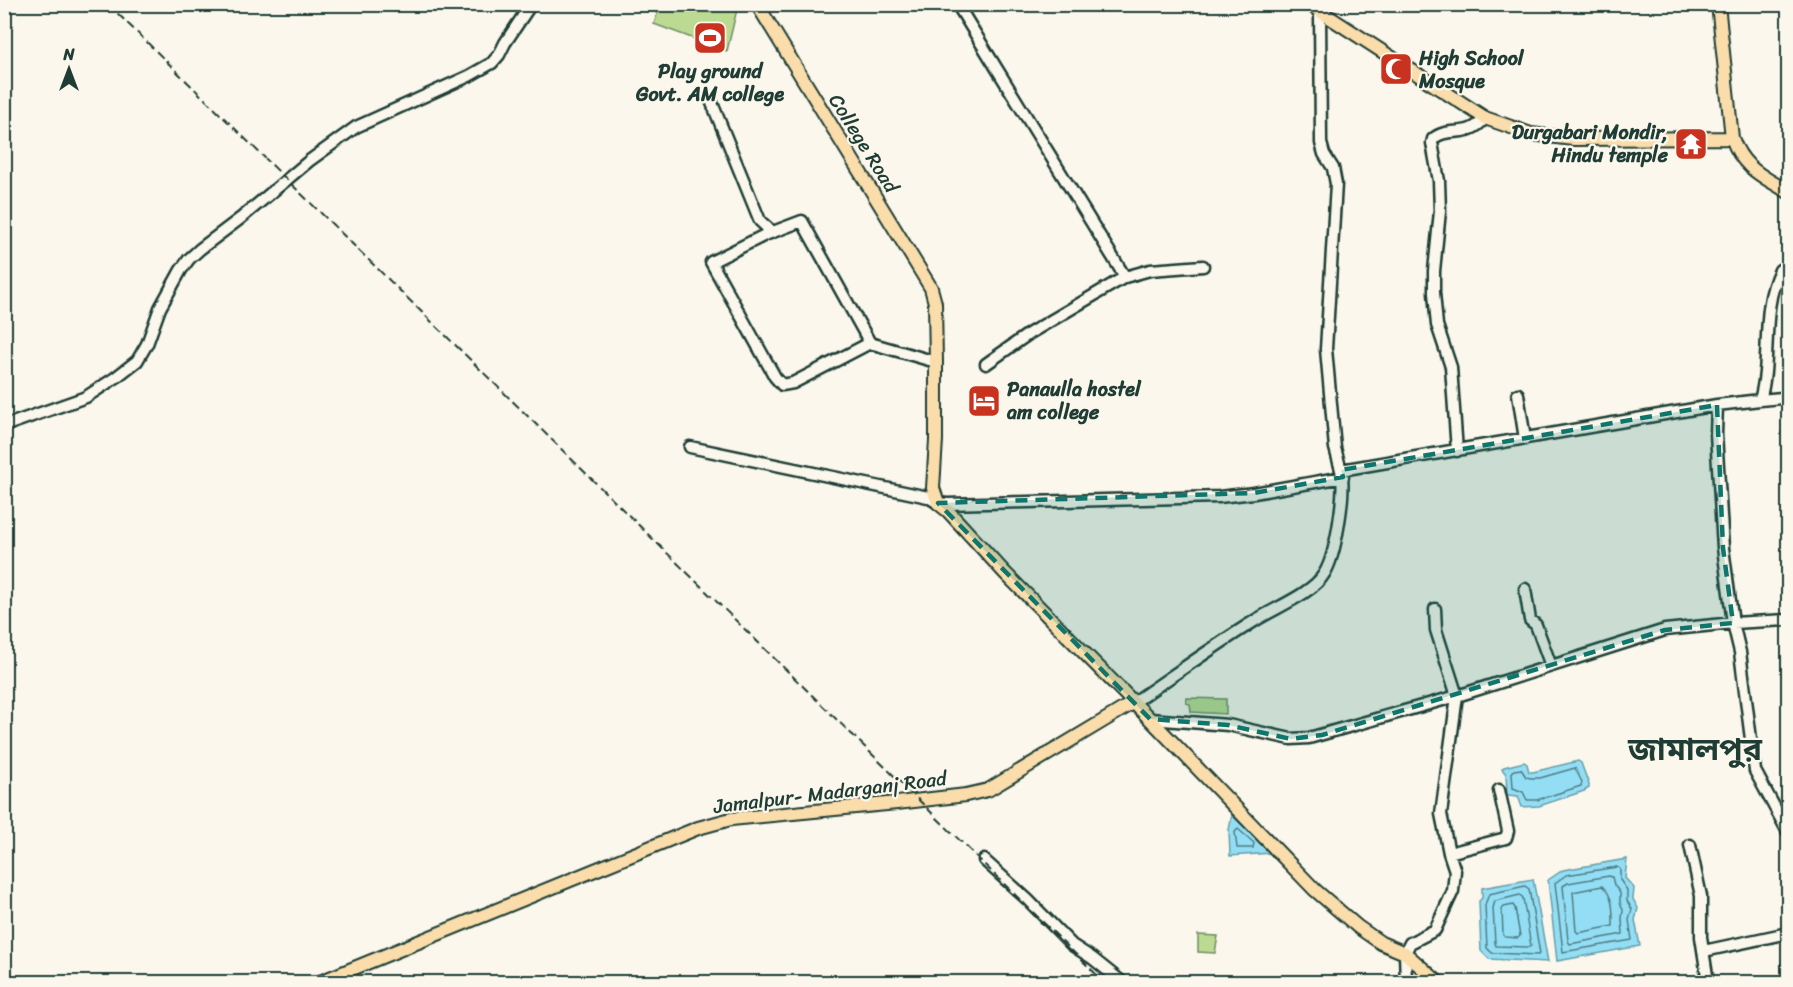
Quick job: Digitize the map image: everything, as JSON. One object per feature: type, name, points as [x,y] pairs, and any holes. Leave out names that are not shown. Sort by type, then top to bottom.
[{"type":"main road","name":"College Road","points":[[757,4],[931,288],[935,303],[936,362]]},
{"type":"main road","points":[[1309,4],[1485,118],[1541,136],[1573,139],[1732,138]]},
{"type":"main road","points":[[1718,4],[1732,138],[1741,158],[1752,170],[1788,192]]},
{"type":"main road","points":[[936,362],[936,440],[933,488],[938,503],[1315,890],[1358,927],[1381,943],[1405,953],[1438,982]]},
{"type":"main road","name":"Jamalpur- Madarganj Road","points":[[320,982],[698,828],[731,819],[897,803],[966,795],[988,790],[1133,703]]},
{"type":"street","points":[[4,426],[86,397],[115,378],[136,361],[147,344],[160,308],[181,270],[200,249],[309,161],[356,127],[437,92],[492,63],[499,56],[531,4]]},
{"type":"street","points":[[957,4],[1125,277]]},
{"type":"street","points":[[1133,703],[1256,620],[1312,587],[1324,574],[1335,545],[1340,516],[1342,474],[1335,447],[1326,349],[1336,184],[1333,168],[1324,154],[1321,143],[1320,12]]},
{"type":"street","points":[[712,103],[760,221],[772,232]]},
{"type":"street","points":[[1457,451],[1450,367],[1437,325],[1434,293],[1440,211],[1439,181],[1432,143],[1433,139],[1440,134],[1476,128],[1485,118]]},
{"type":"street","points":[[757,239],[760,221]]},
{"type":"street","points":[[870,343],[802,221],[772,232],[711,262],[775,377],[782,385],[793,383],[870,343],[936,362]]},
{"type":"street","points":[[986,364],[1030,333],[1125,277],[1150,270],[1203,266]]},
{"type":"street","points":[[1760,400],[1764,383],[1767,327],[1775,280],[1780,270],[1788,266]]},
{"type":"street","points":[[1518,394],[1525,439]]},
{"type":"street","points":[[690,447],[928,496],[938,503],[947,504],[1219,497],[1457,451],[1717,405],[1782,398],[1788,400]]},
{"type":"street","points":[[1717,405],[1716,434],[1723,548],[1733,623],[1740,652],[1755,771],[1788,832]]},
{"type":"street","points":[[1525,589],[1530,621],[1536,626],[1551,666]]},
{"type":"street","points":[[1406,982],[1405,953],[1410,943],[1435,930],[1453,891],[1455,871],[1441,814],[1457,696],[1436,630],[1435,609]]},
{"type":"street","points":[[1150,719],[1228,725],[1291,739],[1309,738],[1457,696],[1665,630],[1788,620]]},
{"type":"street","points":[[1449,853],[1506,838],[1508,831],[1499,790]]},
{"type":"street","points":[[1690,845],[1701,896],[1701,937],[1708,982]]},
{"type":"street","points":[[984,860],[1072,945],[1122,982]]},
{"type":"street","points":[[1704,951],[1788,933]]},
{"type":"highlighted area","points":[[1717,405],[1723,548],[1733,623],[1665,630],[1322,735],[1291,739],[1228,725],[1150,719],[938,503],[1254,493],[1343,477],[1341,470]]},
{"type":"green space","name":"Play ground Govt. AM college","points":[[660,5],[738,5],[727,51],[654,24]]},
{"type":"green space","points":[[1187,698],[1226,699],[1226,714],[1191,712],[1190,704],[1186,703]]},
{"type":"green space","points":[[1198,935],[1218,936],[1215,953],[1198,952]]},
{"type":"water","points":[[1578,761],[1581,763],[1589,785],[1589,788],[1584,791],[1539,806],[1522,807],[1518,796],[1507,794],[1506,774],[1502,769],[1504,767],[1524,762],[1529,772],[1533,772]]},
{"type":"water","points":[[1232,815],[1271,853],[1230,856],[1229,830]]},
{"type":"water","points":[[1627,859],[1625,878],[1634,888],[1633,899],[1638,908],[1635,920],[1640,946],[1557,961],[1548,880],[1563,870]]},
{"type":"water","points":[[1533,879],[1548,962],[1489,959],[1481,951],[1479,901],[1482,898],[1482,888]]},
{"type":"railway","points":[[108,4],[1104,982]]},
{"type":"place","name":"Play ground Govt. AM college","points":[[710,38]]},
{"type":"place","name":"High School Mosque","points":[[1396,69]]},
{"type":"place","name":"Durgabari Mondir, Hindu temple","points":[[1691,144]]},
{"type":"place","name":"Panaulla hostel am college","points":[[984,401]]},
{"type":"district","name":"জামালপুর","points":[[1695,749]]}]
